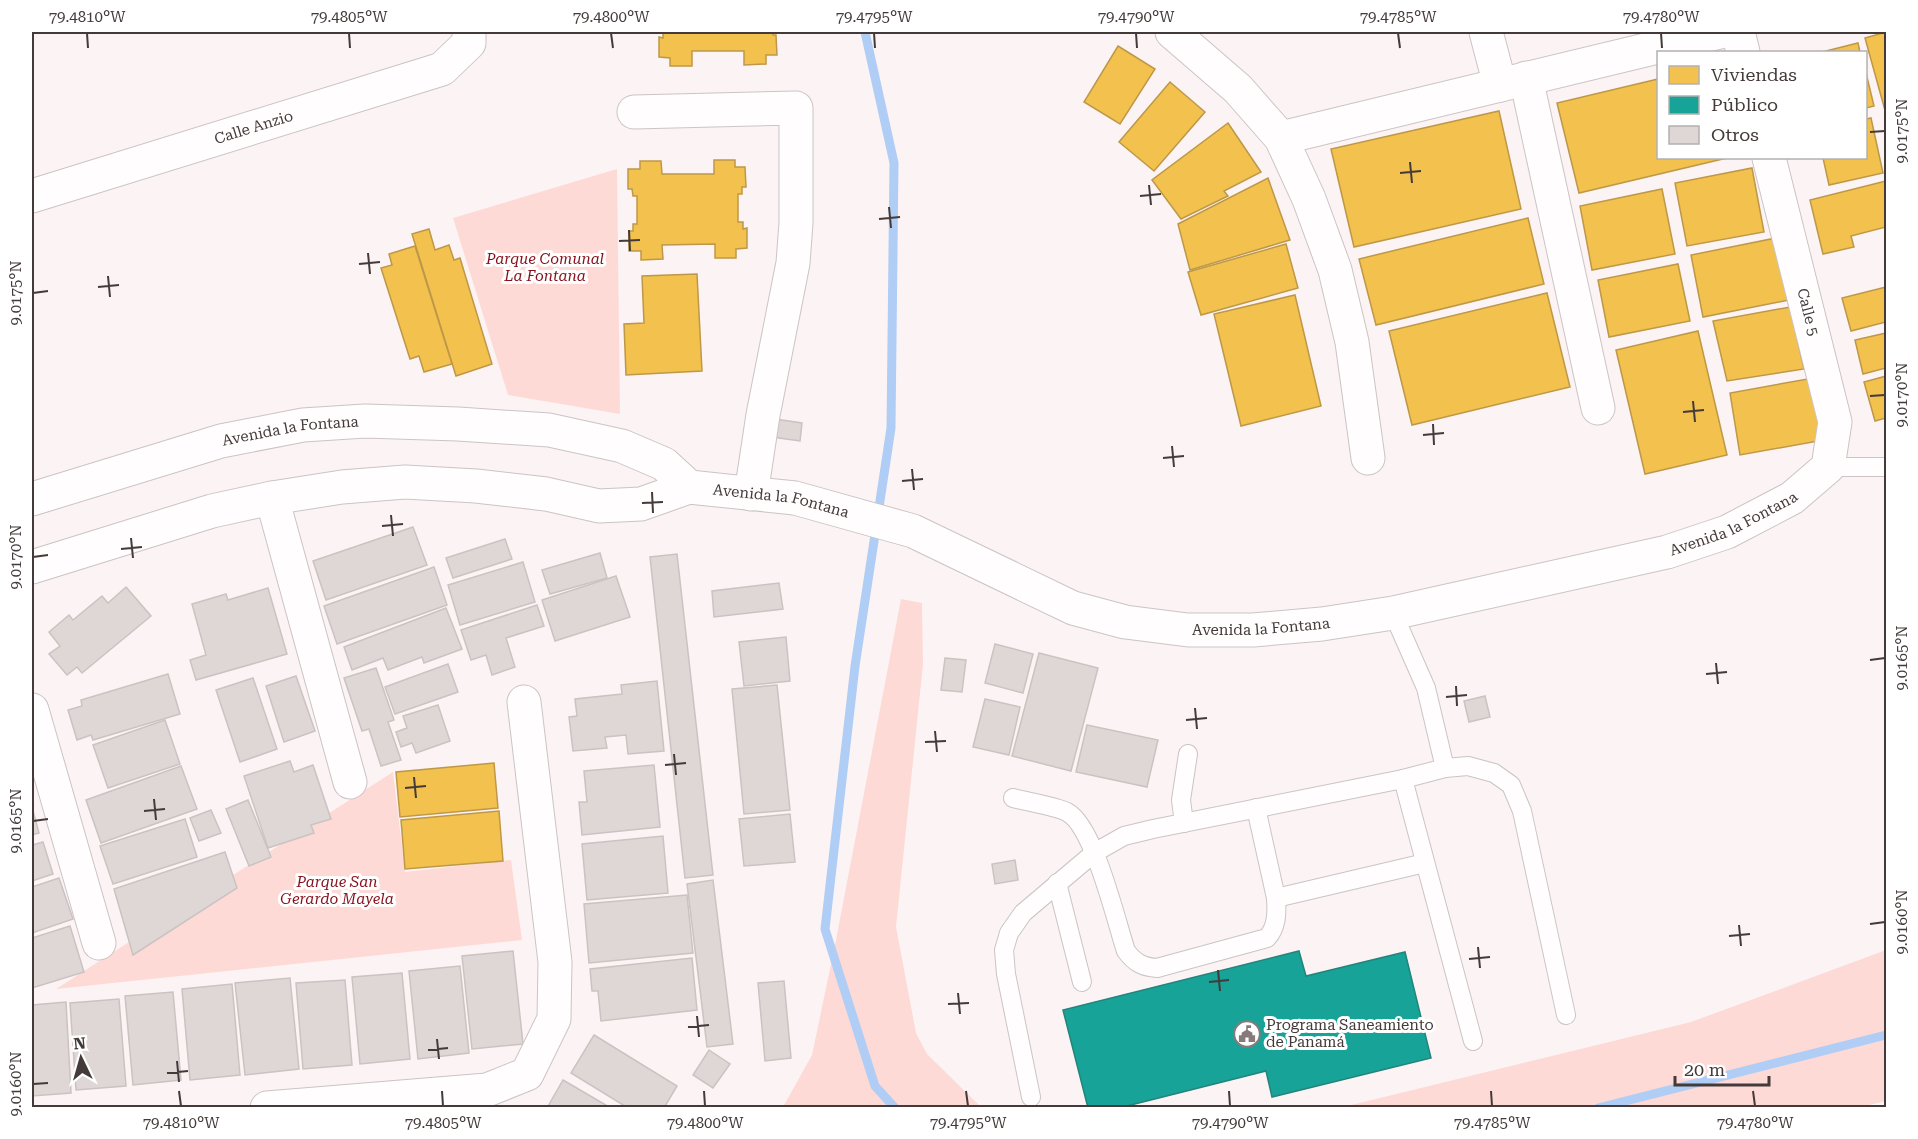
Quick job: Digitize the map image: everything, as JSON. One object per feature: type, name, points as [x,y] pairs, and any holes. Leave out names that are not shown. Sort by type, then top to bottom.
[{"type":"street","points":[[1172,32],[1238,89],[1281,138],[1309,199],[1335,270],[1352,342],[1368,458]]},
{"type":"street","points":[[1486,32],[1513,81],[1598,408]]},
{"type":"street","points":[[1281,138],[1720,32]]},
{"type":"street","points":[[1738,32],[1743,51]]},
{"type":"street","name":"Calle Anzio","points":[[32,196],[442,69],[469,37]]},
{"type":"street","points":[[634,112],[796,108],[796,223],[793,263],[763,415],[751,494]]},
{"type":"street","name":"Calle 5","points":[[1769,159],[1835,422],[1828,467]]},
{"type":"street","name":"Avenida la Fontana","points":[[32,499],[221,441],[303,425],[365,421],[549,430],[622,446],[664,465],[689,487]]},
{"type":"street","name":"Avenida la Fontana","points":[[32,567],[212,511],[272,498],[342,487],[405,482],[476,486],[546,494],[599,506],[641,504],[689,487],[795,498],[913,531],[1073,608],[1125,622],[1188,630],[1253,630],[1322,624],[1393,613],[1667,552],[1727,532],[1792,498],[1828,467]]},
{"type":"street","points":[[272,498],[350,782]]},
{"type":"street","points":[[267,1107],[485,1099],[527,1074],[554,1019],[555,962],[524,702]]},
{"type":"street","points":[[32,710],[99,943]]},
{"type":"lane","points":[[1828,467],[1887,466]]},
{"type":"lane","points":[[1393,613],[1426,688],[1445,768]]},
{"type":"lane","points":[[1184,823],[1181,800],[1188,754]]},
{"type":"lane","points":[[1031,1097],[1006,974],[1004,950],[1009,933],[1023,913],[1057,883],[1095,853],[1124,837],[1403,779],[1445,768],[1468,766],[1494,774],[1512,785],[1522,811],[1566,1015]]},
{"type":"lane","points":[[1403,779],[1473,1041]]},
{"type":"lane","points":[[1013,798],[1067,812],[1078,821],[1088,834],[1126,951],[1133,960],[1144,967],[1157,968],[1267,938],[1273,931],[1276,898],[1256,808]]},
{"type":"lane","points":[[1276,898],[1425,863]]},
{"type":"lane","points":[[1057,883],[1082,982]]},
{"type":"green space","name":"Parque Comunal La Fontana","points":[[617,169],[620,414],[508,395],[453,218]]},
{"type":"green space","points":[[901,599],[922,603],[923,664],[896,927],[916,1033],[927,1054],[981,1107],[783,1107],[812,1055]]},
{"type":"green space","name":"Parque San Gerardo Mayela","points":[[393,772],[405,872],[511,860],[522,940],[56,989]]},
{"type":"green space","points":[[1886,950],[1886,1101],[1857,1108],[1343,1107],[1691,1022]]},
{"type":"building: Viviendas","points":[[663,32],[773,32],[773,35],[776,35],[777,55],[766,55],[766,64],[744,65],[744,51],[692,51],[692,66],[670,66],[670,58],[659,57],[659,37],[663,38]]},
{"type":"building: Viviendas","points":[[1886,32],[1886,114],[1865,38]]},
{"type":"building: Viviendas","points":[[1858,43],[1860,51],[1826,51]]},
{"type":"building: Viviendas","points":[[1118,46],[1155,69],[1120,124],[1084,102]]},
{"type":"building: Viviendas","points":[[1867,77],[1874,106],[1867,108]]},
{"type":"building: Viviendas","points":[[1657,79],[1657,159],[1723,159],[1579,193],[1557,103]]},
{"type":"building: Viviendas","points":[[1170,82],[1205,112],[1154,171],[1119,142]]},
{"type":"building: Viviendas","points":[[1499,111],[1521,209],[1354,247],[1331,149]]},
{"type":"building: Viviendas","points":[[1871,118],[1883,173],[1829,185],[1823,159],[1867,159],[1867,119]]},
{"type":"building: Viviendas","points":[[1228,123],[1261,172],[1224,191],[1228,196],[1181,219],[1152,180]]},
{"type":"building: Viviendas","points":[[714,160],[735,160],[735,167],[745,167],[746,187],[742,187],[742,194],[738,194],[738,222],[743,222],[743,229],[747,228],[747,248],[736,249],[736,258],[715,258],[715,244],[662,245],[663,259],[641,260],[641,251],[629,251],[629,231],[633,231],[633,224],[637,224],[637,196],[633,196],[632,189],[628,189],[628,169],[640,169],[640,161],[661,161],[662,174],[714,174]]},
{"type":"building: Viviendas","points":[[1752,168],[1764,232],[1687,246],[1675,183]]},
{"type":"building: Viviendas","points":[[1268,178],[1290,240],[1190,270],[1178,224]]},
{"type":"building: Viviendas","points":[[1886,181],[1886,227],[1851,236],[1854,247],[1823,254],[1810,200]]},
{"type":"building: Viviendas","points":[[1662,189],[1675,254],[1592,270],[1580,206]]},
{"type":"building: Viviendas","points":[[1528,218],[1544,284],[1376,325],[1359,259]]},
{"type":"building: Viviendas","points":[[429,229],[435,250],[449,245],[454,260],[460,258],[492,364],[456,376],[412,234]]},
{"type":"building: Viviendas","points":[[1776,238],[1789,300],[1703,317],[1691,255]]},
{"type":"building: Viviendas","points":[[1286,244],[1298,288],[1201,315],[1188,272]]},
{"type":"building: Viviendas","points":[[415,246],[452,364],[424,372],[419,356],[410,359],[381,268],[392,265],[389,254]]},
{"type":"building: Viviendas","points":[[1678,264],[1690,321],[1609,337],[1598,280]]},
{"type":"building: Viviendas","points":[[697,274],[702,371],[626,375],[624,324],[644,323],[642,276]]},
{"type":"building: Viviendas","points":[[1886,287],[1886,322],[1851,331],[1842,298]]},
{"type":"building: Viviendas","points":[[1547,293],[1570,387],[1412,425],[1389,331]]},
{"type":"building: Viviendas","points":[[1295,295],[1321,406],[1241,426],[1214,314]]},
{"type":"building: Viviendas","points":[[1790,307],[1804,369],[1727,381],[1713,321]]},
{"type":"building: Viviendas","points":[[1698,331],[1727,455],[1645,474],[1616,350]]},
{"type":"building: Viviendas","points":[[1886,333],[1886,368],[1863,374],[1855,340]]},
{"type":"building: Viviendas","points":[[1886,376],[1886,418],[1875,421],[1864,382]]},
{"type":"building: Viviendas","points":[[1813,378],[1824,440],[1740,455],[1730,393]]},
{"type":"building: Viviendas","points":[[494,763],[498,808],[400,817],[396,772]]},
{"type":"building: Viviendas","points":[[499,811],[503,861],[405,869],[401,820]]},
{"type":"building: Público","name":"Programa Saneamiento de Panamá","points":[[1299,951],[1306,976],[1405,952],[1431,1058],[1272,1097],[1266,1071],[1119,1108],[1088,1108],[1063,1010]]},
{"type":"building: Otros","points":[[775,419],[802,423],[800,441],[772,437]]},
{"type":"building: Otros","points":[[413,527],[427,565],[326,600],[313,561]]},
{"type":"building: Otros","points":[[505,539],[512,559],[453,578],[446,558]]},
{"type":"building: Otros","points":[[600,553],[607,578],[550,594],[542,570]]},
{"type":"building: Otros","points":[[677,554],[713,875],[685,878],[650,557]]},
{"type":"building: Otros","points":[[523,562],[535,602],[460,625],[448,585]]},
{"type":"building: Otros","points":[[434,567],[447,605],[337,644],[324,606]]},
{"type":"building: Otros","points":[[616,576],[630,617],[555,641],[542,600]]},
{"type":"building: Otros","points":[[779,583],[783,609],[714,617],[712,591]]},
{"type":"building: Otros","points":[[126,587],[151,616],[82,673],[77,667],[67,675],[49,654],[60,646],[49,632],[69,615],[73,620],[102,596],[108,603]]},
{"type":"building: Otros","points":[[268,588],[287,654],[196,680],[190,660],[206,655],[192,604],[226,594],[228,600]]},
{"type":"building: Otros","points":[[537,605],[544,626],[506,638],[515,667],[492,675],[486,655],[471,660],[461,630]]},
{"type":"building: Otros","points":[[446,608],[462,649],[424,663],[422,657],[388,670],[383,658],[352,670],[344,647]]},
{"type":"building: Otros","points":[[786,637],[790,681],[744,686],[739,642]]},
{"type":"building: Otros","points":[[995,644],[1033,654],[1023,693],[985,683]]},
{"type":"building: Otros","points":[[1039,653],[1098,668],[1071,771],[1012,756]]},
{"type":"building: Otros","points":[[945,658],[966,660],[962,692],[941,690]]},
{"type":"building: Otros","points":[[448,664],[458,692],[395,714],[385,687]]},
{"type":"building: Otros","points":[[376,668],[394,720],[388,722],[401,760],[381,766],[369,729],[362,731],[344,678]]},
{"type":"building: Otros","points":[[168,674],[180,714],[93,740],[91,735],[77,740],[68,710],[82,706],[81,700]]},
{"type":"building: Otros","points":[[296,676],[315,731],[284,742],[266,686]]},
{"type":"building: Otros","points":[[253,678],[277,749],[240,762],[216,690]]},
{"type":"building: Otros","points":[[657,681],[664,751],[628,754],[626,735],[605,737],[607,748],[573,751],[569,717],[577,716],[575,699],[622,694],[621,685]]},
{"type":"building: Otros","points":[[777,685],[790,810],[744,814],[732,689]]},
{"type":"building: Otros","points":[[1485,696],[1490,717],[1469,722],[1464,701]]},
{"type":"building: Otros","points":[[985,699],[1020,707],[1009,755],[973,747]]},
{"type":"building: Otros","points":[[438,705],[450,741],[416,753],[412,743],[401,747],[396,732],[407,728],[403,716]]},
{"type":"building: Otros","points":[[165,720],[180,764],[108,788],[93,745]]},
{"type":"building: Otros","points":[[1087,725],[1158,740],[1147,787],[1076,772]]},
{"type":"building: Otros","points":[[290,761],[294,772],[313,765],[331,819],[311,825],[314,833],[268,848],[244,776]]},
{"type":"building: Otros","points":[[654,765],[660,827],[582,835],[579,802],[587,802],[584,771]]},
{"type":"building: Otros","points":[[181,766],[197,809],[101,843],[86,800]]},
{"type":"building: Otros","points":[[248,800],[271,857],[249,866],[226,809]]},
{"type":"building: Otros","points":[[32,807],[39,833],[32,835]]},
{"type":"building: Otros","points":[[211,810],[221,833],[199,841],[190,818]]},
{"type":"building: Otros","points":[[790,814],[795,862],[744,866],[739,819]]},
{"type":"building: Otros","points":[[185,819],[197,857],[113,884],[100,846]]},
{"type":"building: Otros","points":[[663,836],[668,893],[587,900],[582,844]]},
{"type":"building: Otros","points":[[43,842],[53,874],[32,881],[32,845]]},
{"type":"building: Otros","points":[[225,852],[237,888],[133,955],[114,889]]},
{"type":"building: Otros","points":[[1015,860],[1018,880],[995,884],[992,864]]},
{"type":"building: Otros","points":[[59,878],[73,919],[32,933],[32,887]]},
{"type":"building: Otros","points":[[713,880],[733,1044],[707,1047],[687,884]]},
{"type":"building: Otros","points":[[687,895],[693,953],[589,963],[584,904]]},
{"type":"building: Otros","points":[[70,926],[84,972],[32,988],[32,938]]},
{"type":"building: Otros","points":[[513,951],[523,1044],[472,1049],[462,956]]},
{"type":"building: Otros","points":[[692,958],[697,1010],[601,1021],[598,991],[592,991],[590,969]]},
{"type":"building: Otros","points":[[460,966],[469,1053],[418,1059],[409,971]]},
{"type":"building: Otros","points":[[402,973],[410,1059],[360,1064],[352,977]]},
{"type":"building: Otros","points":[[290,978],[299,1069],[245,1075],[235,983]]},
{"type":"building: Otros","points":[[345,980],[352,1065],[303,1069],[296,983]]},
{"type":"building: Otros","points":[[784,981],[791,1058],[765,1061],[758,983]]},
{"type":"building: Otros","points":[[232,984],[240,1075],[190,1080],[182,989]]},
{"type":"building: Otros","points":[[173,992],[181,1080],[133,1085],[125,996]]},
{"type":"building: Otros","points":[[119,999],[126,1086],[76,1090],[70,1003]]},
{"type":"building: Otros","points":[[66,1002],[71,1093],[32,1096],[32,1005]]},
{"type":"building: Otros","points":[[594,1035],[677,1086],[664,1108],[628,1108],[571,1073]]},
{"type":"building: Otros","points":[[709,1050],[730,1064],[713,1088],[693,1075]]},
{"type":"building: Otros","points":[[563,1080],[611,1108],[547,1108]]},
{"type":"waterway","points":[[865,32],[894,163],[891,428],[878,514]]},
{"type":"waterway","points":[[876,528],[855,666],[825,929],[875,1086],[895,1108]]},
{"type":"waterway","points":[[1598,1108],[1886,1035]]},
{"type":"place","name":"Programa Saneamiento de Panamá","points":[[1247,1034]]}]
